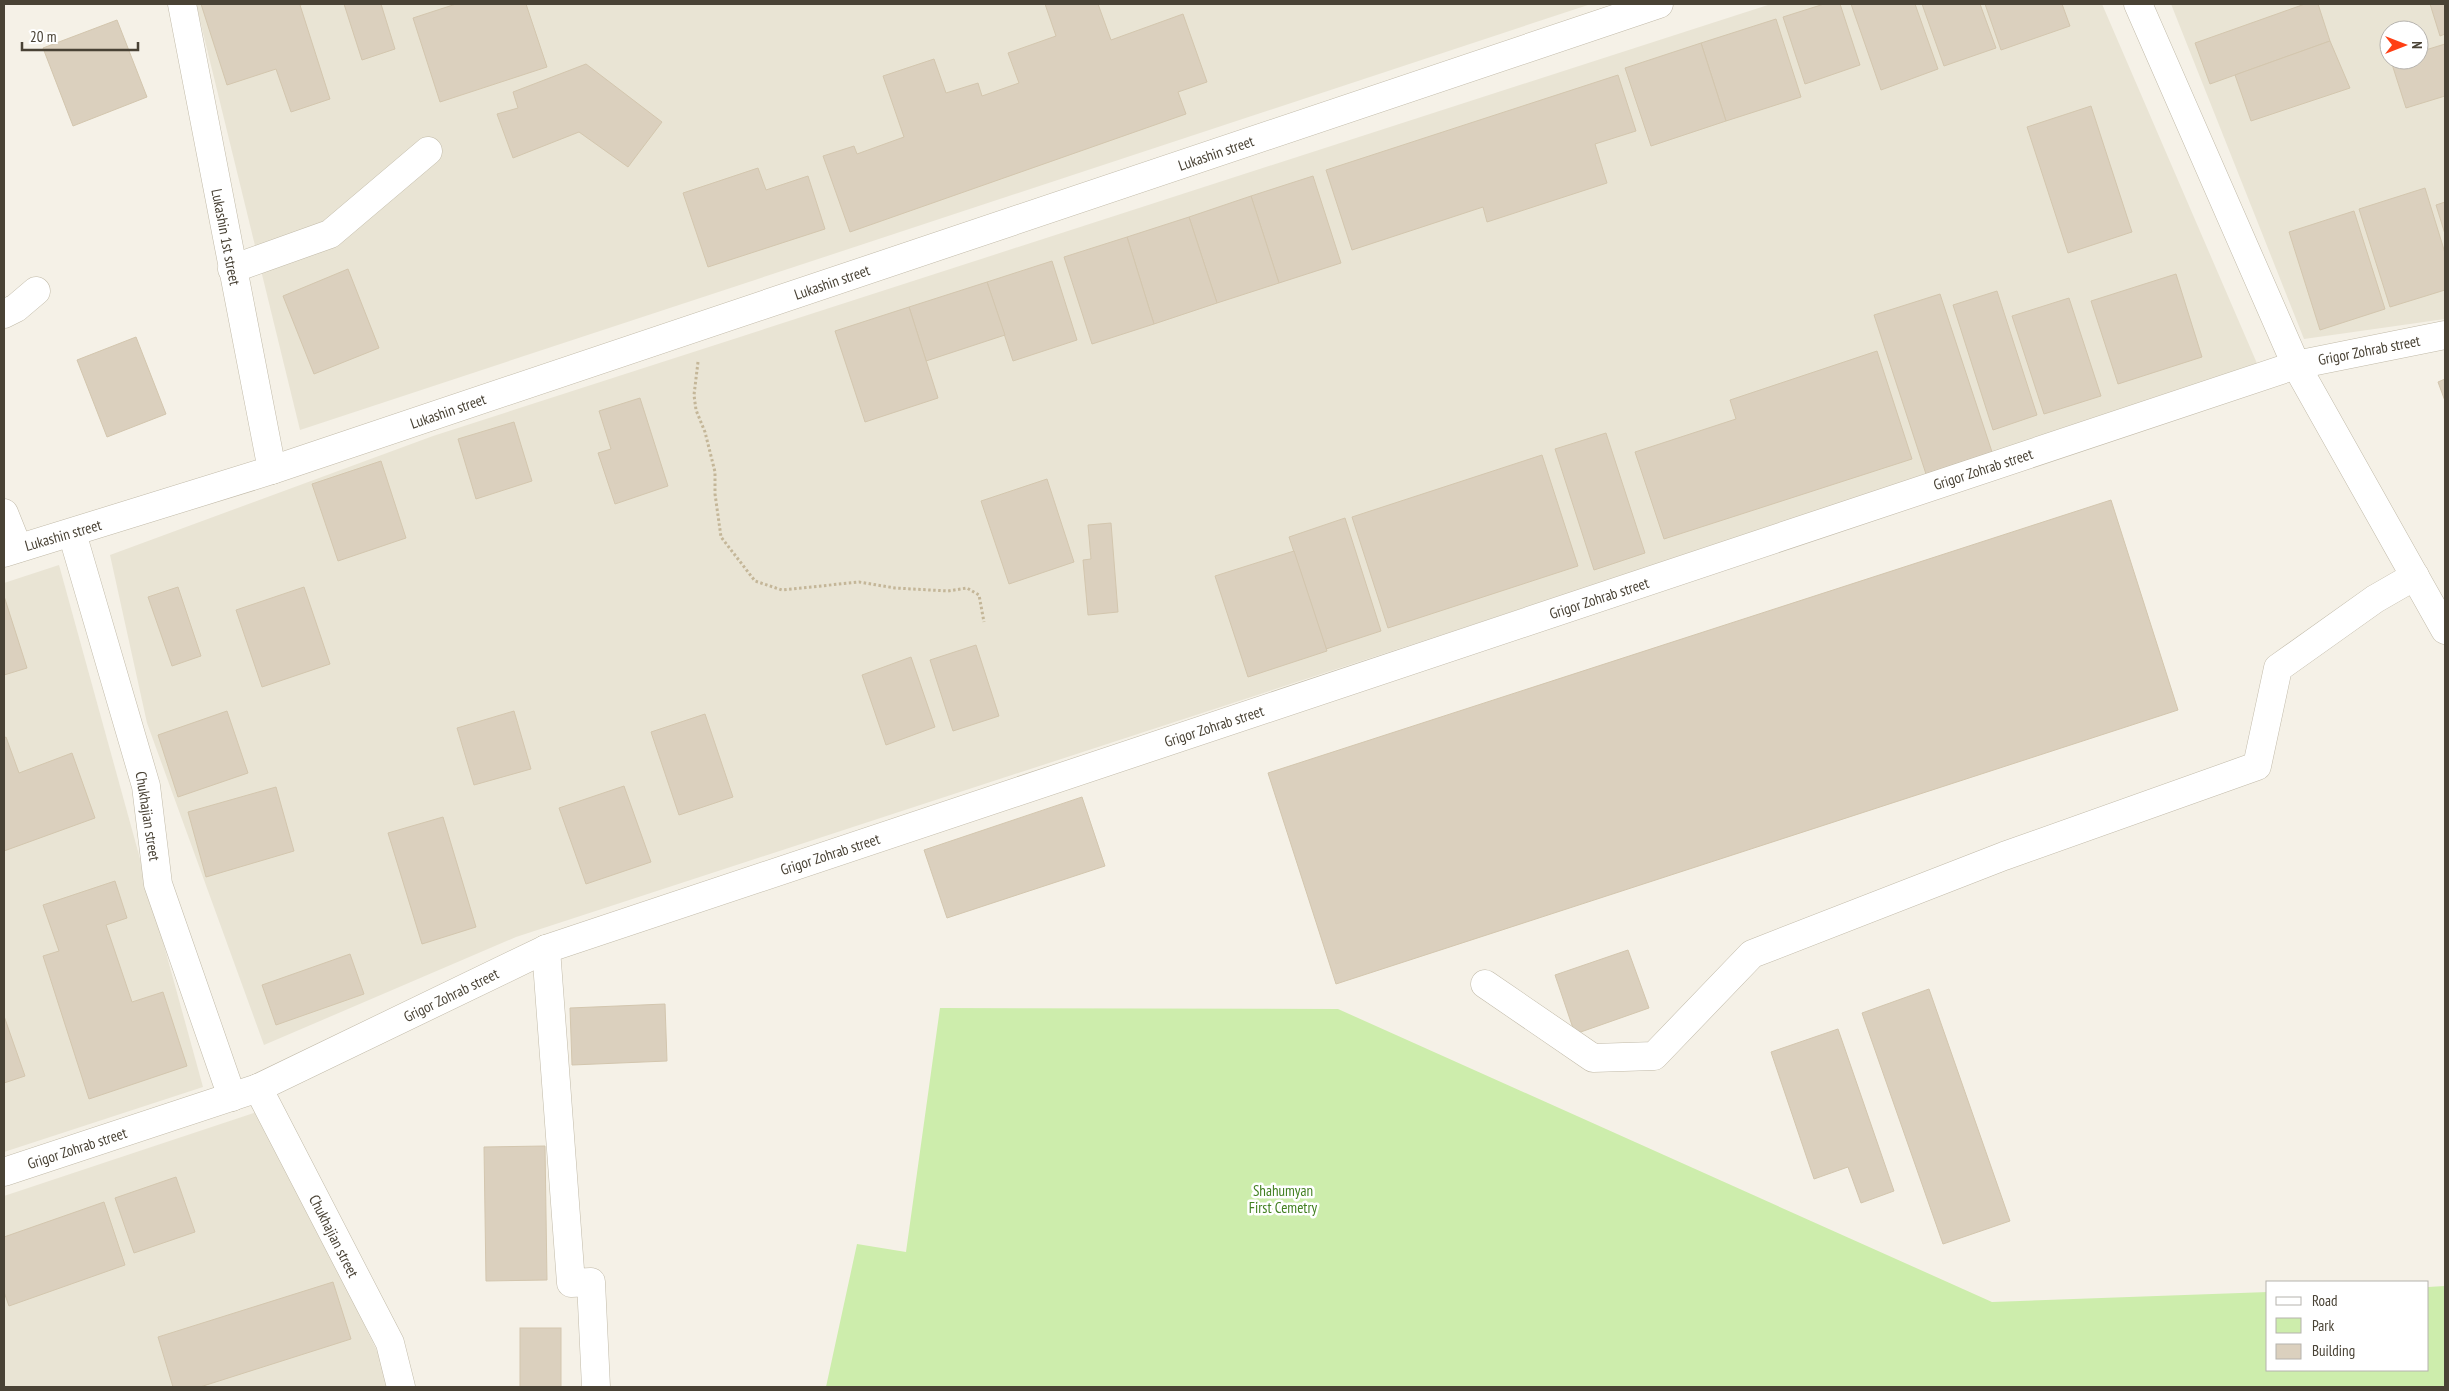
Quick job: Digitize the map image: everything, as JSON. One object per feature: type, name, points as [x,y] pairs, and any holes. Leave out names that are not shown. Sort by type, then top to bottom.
[{"type":"street","name":"Lukashin 1st street","points":[[182,4],[272,470]]},
{"type":"street","name":"Lukashin street","points":[[11,551],[272,470],[1659,4]]},
{"type":"street","points":[[2138,4],[2296,365],[2445,630]]},
{"type":"street","points":[[232,269],[330,234],[428,151]]},
{"type":"street","points":[[4,314],[16,308],[36,291]]},
{"type":"street","name":"Grigor Zohrab street","points":[[4,1172],[258,1088],[546,949],[2296,365],[2445,336]]},
{"type":"street","points":[[4,513],[11,551]]},
{"type":"street","name":"Chukhajian street","points":[[72,533],[146,786],[158,884],[232,1097]]},
{"type":"street","points":[[1485,984],[1593,1058],[1654,1056],[1752,954],[2004,856],[2257,766],[2278,668],[2375,599],[2415,576]]},
{"type":"street","points":[[546,949],[571,1283],[591,1282],[596,1387]]},
{"type":"street","name":"Chukhajian street","points":[[258,1088],[390,1343],[400,1387]]},
{"type":"path","points":[[706,325],[700,346],[694,395],[696,410],[715,472],[715,494],[721,536],[755,581],[782,590],[859,582],[895,588],[948,591],[967,588],[979,595],[984,622]]},
{"type":"shaded area","points":[[196,4],[1591,4],[300,430]]},
{"type":"shaded area","points":[[1771,4],[2102,4],[2259,368],[516,937],[264,1045],[147,723],[110,555],[433,436]]},
{"type":"shaded area","points":[[2171,4],[2445,4],[2445,319],[2304,339]]},
{"type":"shaded area","points":[[59,565],[203,1087],[4,1152],[4,583]]},
{"type":"shaded area","points":[[260,1111],[380,1357],[387,1387],[4,1387],[4,1196]]},
{"type":"green space","name":"Shahumyan First Cemetry","points":[[940,1008],[1338,1009],[1992,1302],[2266,1292],[2266,1371],[2429,1371],[2429,1287],[2445,1286],[2445,1387],[826,1387],[857,1244],[906,1252]]},
{"type":"building","points":[[201,4],[305,4],[300,5],[330,99],[291,112],[276,69],[227,85]]},
{"type":"building","points":[[344,4],[381,4],[395,49],[362,60]]},
{"type":"building","points":[[456,4],[526,4],[547,67],[440,102],[413,18]]},
{"type":"building","points":[[1045,4],[1098,4],[1111,40],[1183,14],[1207,82],[1178,92],[1186,114],[850,232],[823,156],[854,146],[857,154],[904,137],[883,76],[934,59],[946,93],[978,83],[982,96],[1019,83],[1008,53],[1056,36]]},
{"type":"building","points":[[1824,4],[1840,4],[1860,65],[1805,84],[1783,17]]},
{"type":"building","points":[[1851,4],[1915,4],[1938,69],[1881,90]]},
{"type":"building","points":[[1922,4],[1980,4],[1996,48],[1944,66]]},
{"type":"building","points":[[1985,4],[2062,4],[2070,26],[2001,50]]},
{"type":"building","points":[[2305,4],[2318,4],[2330,41],[2210,84],[2195,43]]},
{"type":"building","points":[[2430,4],[2445,4],[2445,34],[2440,36]]},
{"type":"building","points":[[1776,19],[1801,97],[1726,121],[1701,43]]},
{"type":"building","points":[[117,20],[147,97],[73,126],[43,48]]},
{"type":"building","points":[[2330,41],[2350,88],[2251,121],[2235,75]]},
{"type":"building","points":[[1701,43],[1726,121],[1651,146],[1625,68]]},
{"type":"building","points":[[2445,44],[2445,96],[2406,108],[2394,70],[2429,70],[2429,49]]},
{"type":"building","points":[[586,64],[662,122],[628,167],[579,132],[513,158],[497,114],[518,108],[513,92]]},
{"type":"building","points":[[1618,75],[1636,131],[1595,144],[1607,183],[1487,222],[1483,207],[1352,250],[1326,170]]},
{"type":"building","points":[[2091,106],[2132,232],[2068,253],[2027,127]]},
{"type":"building","points":[[758,168],[766,190],[808,176],[825,229],[708,267],[683,193]]},
{"type":"building","points":[[1313,176],[1341,263],[1279,283],[1251,196]]},
{"type":"building","points":[[2425,188],[2445,253],[2445,290],[2390,307],[2359,209]]},
{"type":"building","points":[[1251,196],[1279,283],[1217,303],[1189,217]]},
{"type":"building","points":[[2445,202],[2445,234],[2436,205]]},
{"type":"building","points":[[2354,211],[2385,309],[2320,330],[2289,232]]},
{"type":"building","points":[[1189,217],[1217,303],[1154,324],[1127,237]]},
{"type":"building","points":[[1127,237],[1154,324],[1092,344],[1064,257]]},
{"type":"building","points":[[1052,261],[1077,340],[1013,361],[987,282]]},
{"type":"building","points":[[348,269],[379,348],[314,374],[283,296]]},
{"type":"building","points":[[2176,274],[2202,357],[2118,384],[2091,301]]},
{"type":"building","points":[[987,282],[1005,335],[926,361],[909,307]]},
{"type":"building","points":[[1997,291],[2037,415],[1993,430],[1953,305]]},
{"type":"building","points":[[1940,294],[1992,452],[1926,474],[1874,315]]},
{"type":"building","points":[[2069,298],[2101,396],[2044,414],[2012,316]]},
{"type":"building","points":[[909,307],[938,398],[865,422],[835,331]]},
{"type":"building","points":[[136,337],[166,414],[107,437],[77,360]]},
{"type":"building","points":[[1877,351],[1912,459],[1664,539],[1635,452],[1736,419],[1730,400]]},
{"type":"building","points":[[2445,379],[2445,401],[2438,382]]},
{"type":"building","points":[[640,398],[668,486],[615,504],[598,453],[611,449],[599,411]]},
{"type":"building","points":[[514,422],[532,481],[476,499],[458,439]]},
{"type":"building","points":[[1606,433],[1645,553],[1594,570],[1555,449]]},
{"type":"building","points":[[1542,455],[1578,566],[1388,628],[1352,517]]},
{"type":"building","points":[[381,461],[406,538],[338,561],[312,484]]},
{"type":"building","points":[[1047,479],[1074,562],[1009,584],[981,501]]},
{"type":"building","points":[[2111,500],[2178,710],[1336,984],[1268,773]]},
{"type":"building","points":[[1345,518],[1381,631],[1326,649],[1289,537]]},
{"type":"building","points":[[1111,523],[1118,612],[1088,615],[1083,560],[1091,559],[1088,525]]},
{"type":"building","points":[[1294,551],[1327,651],[1248,677],[1215,576]]},
{"type":"building","points":[[178,587],[201,656],[172,666],[148,597]]},
{"type":"building","points":[[304,587],[330,664],[262,687],[236,610]]},
{"type":"building","points":[[4,596],[27,668],[4,675]]},
{"type":"building","points":[[976,645],[999,716],[953,731],[930,660]]},
{"type":"building","points":[[911,657],[935,727],[886,745],[862,675]]},
{"type":"building","points":[[227,711],[248,773],[178,797],[158,735]]},
{"type":"building","points":[[514,711],[531,769],[474,785],[457,728]]},
{"type":"building","points":[[705,714],[733,797],[679,815],[651,732]]},
{"type":"building","points":[[6,737],[19,773],[72,753],[95,818],[4,851],[4,738]]},
{"type":"building","points":[[624,786],[651,862],[586,884],[559,808]]},
{"type":"building","points":[[276,787],[294,851],[206,877],[188,812]]},
{"type":"building","points":[[1082,797],[1105,866],[947,918],[924,850]]},
{"type":"building","points":[[443,817],[476,927],[422,944],[388,833]]},
{"type":"building","points":[[115,881],[127,918],[106,925],[132,1002],[163,992],[187,1066],[89,1099],[43,956],[59,951],[43,905]]},
{"type":"building","points":[[1628,950],[1649,1008],[1575,1034],[1555,975]]},
{"type":"building","points":[[350,954],[364,994],[276,1025],[262,985]]},
{"type":"building","points":[[1929,989],[2010,1221],[1943,1244],[1862,1013]]},
{"type":"building","points":[[665,1004],[667,1061],[572,1065],[570,1008]]},
{"type":"building","points":[[4,1016],[25,1076],[4,1083]]},
{"type":"building","points":[[1838,1029],[1894,1191],[1861,1203],[1848,1167],[1814,1179],[1771,1052]]},
{"type":"building","points":[[545,1146],[547,1280],[486,1281],[484,1147]]},
{"type":"building","points":[[176,1177],[195,1232],[134,1253],[115,1198]]},
{"type":"building","points":[[104,1202],[125,1265],[9,1306],[4,1292],[4,1237]]},
{"type":"building","points":[[333,1282],[351,1339],[200,1387],[173,1387],[158,1337]]},
{"type":"building","points":[[520,1328],[561,1328],[561,1387],[520,1387]]}]
